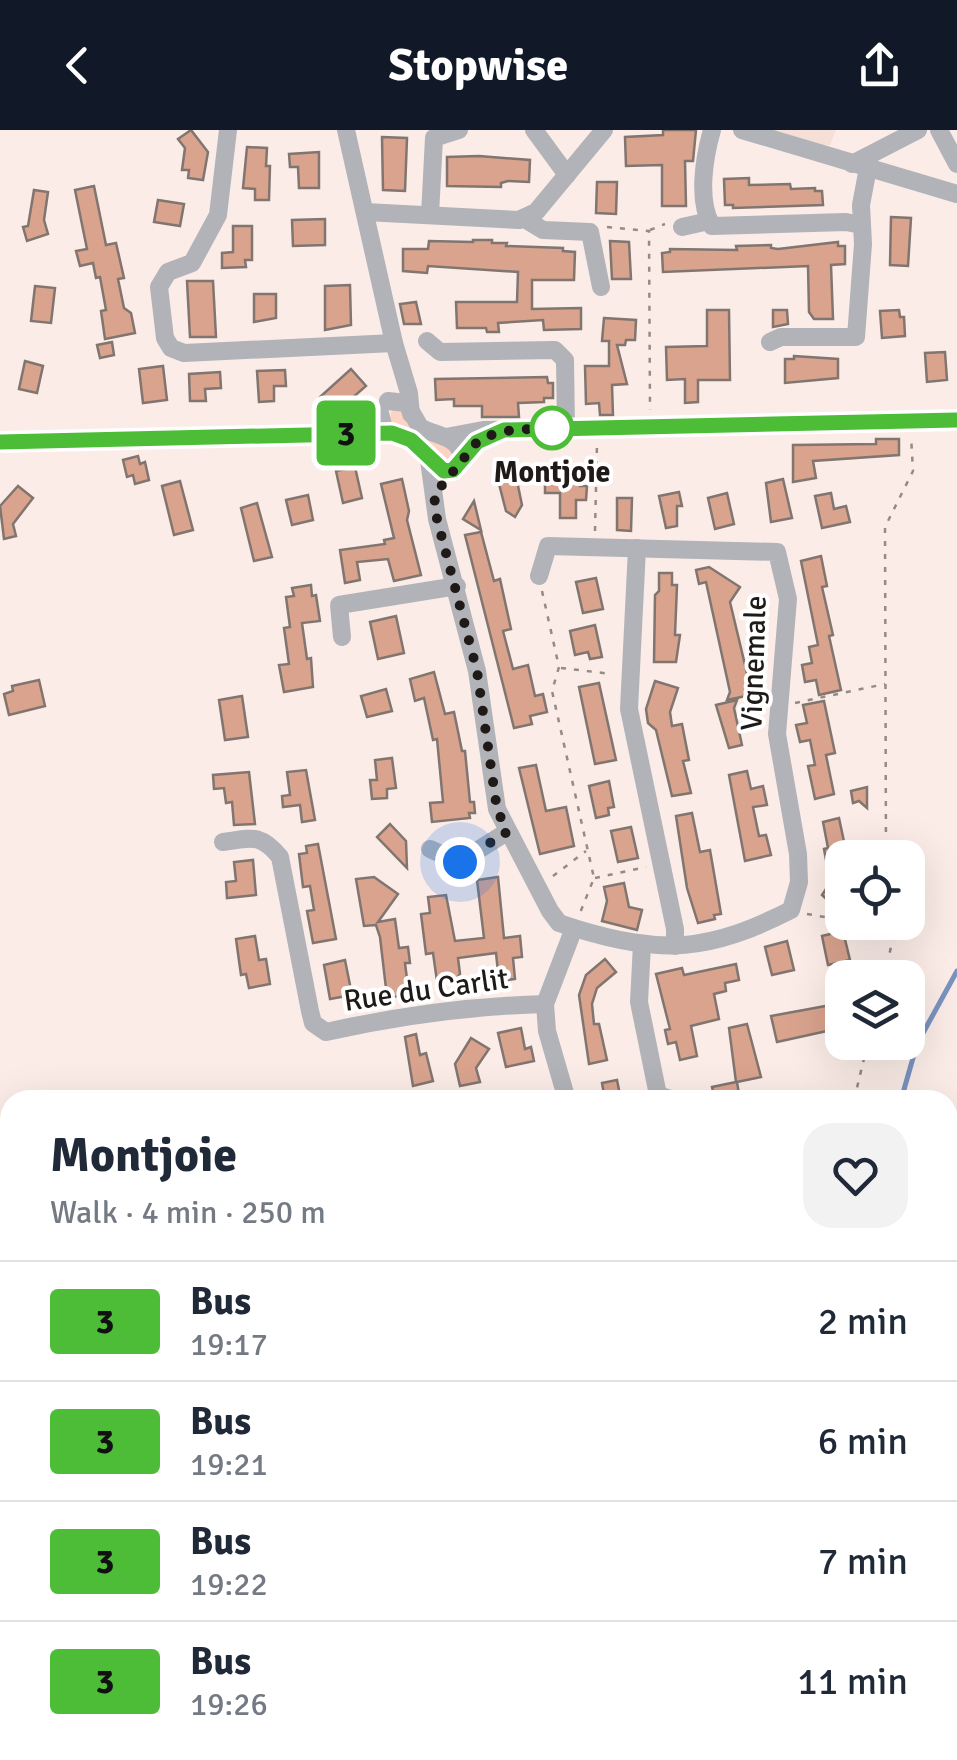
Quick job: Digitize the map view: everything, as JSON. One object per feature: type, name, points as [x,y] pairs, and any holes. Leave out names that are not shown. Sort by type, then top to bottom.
[{"type":"street","points":[[228,130],[218,214],[192,263],[168,272],[160,288],[165,338],[171,348],[184,353],[394,344]]},
{"type":"street","points":[[346,130],[411,414]]},
{"type":"street","points":[[430,216],[434,138],[459,130]]},
{"type":"street","points":[[534,130],[567,175]]},
{"type":"street","points":[[365,212],[522,218],[536,212],[604,130]]},
{"type":"street","points":[[712,130],[704,168],[706,216],[712,226],[846,222],[861,225]]},
{"type":"street","points":[[742,130],[957,194]]},
{"type":"street","points":[[860,166],[918,130]]},
{"type":"street","points":[[939,130],[957,164]]},
{"type":"street","points":[[770,342],[781,337],[856,337],[863,244],[860,166]]},
{"type":"street","points":[[522,218],[544,230],[590,232],[600,287]]},
{"type":"street","points":[[682,227],[709,221]]},
{"type":"street","points":[[427,341],[440,352],[560,352],[565,360],[566,428]]},
{"type":"street","points":[[347,433],[364,427],[384,407],[396,392],[401,369]]},
{"type":"street","points":[[384,407],[406,402],[420,428],[456,442],[462,451],[457,466]]},
{"type":"street","points":[[384,407],[384,429],[411,440],[444,471],[457,466]]},
{"type":"street","points":[[446,437],[504,430],[957,420]]},
{"type":"street","points":[[434,495],[477,442],[504,430]]},
{"type":"street","points":[[0,442],[392,433]]},
{"type":"street","points":[[429,460],[437,519],[477,671],[497,809],[559,923],[642,944],[692,947],[754,929],[791,910]]},
{"type":"street","name":"Vignemale","points":[[539,576],[548,546],[777,552],[788,599],[776,734],[800,882],[791,910]]},
{"type":"street","points":[[636,548],[629,709],[675,946]]},
{"type":"street","points":[[342,636],[339,605],[457,586]]},
{"type":"street","points":[[430,849],[460,862],[507,832]]},
{"type":"street","name":"Rue du Carlit","points":[[223,842],[257,837],[280,857],[313,1024],[326,1032],[374,1022],[545,1004]]},
{"type":"street","points":[[564,1090],[545,1004],[574,928]]},
{"type":"street","points":[[642,944],[638,1002],[657,1090]]},
{"type":"path","points":[[590,232],[595,227],[649,231],[647,426]]},
{"type":"path","points":[[886,840],[884,527],[913,472],[911,420]]},
{"type":"path","points":[[595,548],[598,427]]},
{"type":"path","points":[[539,576],[559,668],[552,691],[594,878],[574,928]]},
{"type":"path","points":[[559,668],[629,676]]},
{"type":"path","points":[[779,706],[885,684]]},
{"type":"path","points":[[537,887],[588,850]]},
{"type":"path","points":[[594,878],[661,864]]},
{"type":"path","points":[[791,910],[825,917]]},
{"type":"path","points":[[856,1090],[864,1060]]},
{"type":"shaded area","points":[[772,130],[836,130],[830,145],[813,145]]},
{"type":"shaded area","points":[[398,410],[452,450],[452,459],[440,463],[390,422],[391,411]]},
{"type":"building","points":[[191,130],[208,152],[203,180],[188,178],[189,170],[182,170],[185,148],[178,139]]},
{"type":"building","points":[[663,130],[696,130],[693,161],[685,161],[686,206],[662,206],[662,165],[626,166],[625,137],[663,135]]},
{"type":"building","points":[[382,137],[407,138],[405,191],[383,190]]},
{"type":"building","points":[[247,147],[267,148],[269,200],[255,200],[255,189],[243,188]]},
{"type":"building","points":[[319,152],[319,188],[299,188],[298,167],[290,167],[289,154]]},
{"type":"building","points":[[447,157],[530,160],[529,182],[508,181],[501,183],[501,187],[447,186]]},
{"type":"building","points":[[749,178],[749,185],[815,188],[822,191],[823,205],[725,205],[724,179]]},
{"type":"building","points":[[597,182],[617,182],[616,214],[596,213]]},
{"type":"building","points":[[94,186],[106,245],[116,243],[124,278],[118,279],[124,308],[131,313],[135,333],[105,339],[101,311],[106,310],[100,277],[96,278],[93,263],[80,266],[76,251],[87,249],[75,190]]},
{"type":"building","points":[[34,190],[48,192],[44,220],[48,234],[27,241],[23,227],[28,226]]},
{"type":"building","points":[[158,200],[184,204],[180,226],[154,222]]},
{"type":"building","points":[[891,217],[911,218],[908,266],[890,265]]},
{"type":"building","points":[[325,219],[325,245],[293,246],[292,220]]},
{"type":"building","points":[[233,226],[252,226],[252,260],[245,260],[246,267],[222,268],[222,253],[233,252]]},
{"type":"building","points":[[473,240],[575,252],[574,280],[532,280],[532,309],[581,308],[581,329],[544,330],[543,320],[498,323],[499,332],[457,328],[456,302],[517,302],[518,272],[428,266],[427,273],[403,271],[403,249],[428,249],[429,241]]},
{"type":"building","points":[[610,241],[629,242],[631,279],[612,279]]},
{"type":"building","points":[[838,242],[838,246],[845,246],[845,264],[831,265],[833,319],[814,319],[809,312],[808,266],[663,272],[662,253],[670,249],[737,250],[736,246],[771,245],[778,249]]},
{"type":"building","points":[[187,281],[213,281],[216,337],[190,337]]},
{"type":"building","points":[[350,285],[351,325],[325,330],[325,286]]},
{"type":"building","points":[[35,286],[55,288],[51,323],[31,321]]},
{"type":"building","points":[[254,294],[276,294],[276,318],[254,322]]},
{"type":"building","points":[[416,302],[421,324],[404,324],[400,304]]},
{"type":"building","points":[[707,310],[729,310],[730,380],[698,380],[698,402],[685,403],[685,379],[667,380],[666,347],[707,346]]},
{"type":"building","points":[[773,310],[787,310],[788,324],[773,327]]},
{"type":"building","points":[[899,310],[900,317],[904,317],[905,336],[882,338],[880,311]]},
{"type":"building","points":[[604,318],[636,320],[635,340],[617,345],[627,384],[612,385],[613,415],[600,415],[599,403],[586,404],[585,366],[609,366],[609,341],[602,341]]},
{"type":"building","points":[[112,342],[114,355],[100,358],[97,345]]},
{"type":"building","points":[[945,352],[947,380],[927,382],[925,353]]},
{"type":"building","points":[[785,359],[838,359],[838,378],[785,383]]},
{"type":"building","points":[[25,361],[43,366],[37,393],[19,389]]},
{"type":"building","points":[[163,366],[167,400],[143,403],[139,369]]},
{"type":"building","points":[[351,369],[366,386],[343,406],[321,407],[320,397]]},
{"type":"building","points":[[285,370],[286,386],[274,386],[274,401],[259,402],[257,371]]},
{"type":"building","points":[[220,372],[221,388],[205,389],[206,401],[190,401],[189,374]]},
{"type":"building","points":[[547,377],[548,383],[553,383],[553,398],[518,403],[519,417],[482,417],[482,406],[454,406],[454,399],[436,400],[435,379]]},
{"type":"building","points":[[876,439],[899,439],[899,455],[813,461],[816,478],[793,482],[793,445],[876,444]]},
{"type":"building","points":[[138,456],[140,464],[145,462],[149,480],[135,484],[133,475],[127,477],[123,460]]},
{"type":"building","points":[[355,467],[362,498],[343,503],[336,471]]},
{"type":"building","points":[[581,473],[580,486],[587,486],[586,500],[576,500],[576,518],[560,518],[560,493],[545,493],[545,476]]},
{"type":"building","points":[[516,476],[522,505],[515,517],[506,511],[498,480]]},
{"type":"building","points":[[402,479],[409,511],[407,520],[421,575],[394,581],[388,559],[357,562],[360,580],[345,583],[340,550],[385,544],[384,540],[394,538],[381,484]]},
{"type":"building","points":[[783,479],[792,518],[771,522],[766,483]]},
{"type":"building","points":[[180,481],[193,530],[174,535],[162,486]]},
{"type":"building","points":[[18,486],[33,498],[13,524],[16,536],[4,539],[0,506]]},
{"type":"building","points":[[679,492],[682,506],[677,506],[677,526],[666,528],[659,496]]},
{"type":"building","points":[[727,493],[734,524],[715,529],[708,498]]},
{"type":"building","points":[[831,493],[834,509],[846,506],[850,522],[822,528],[815,496]]},
{"type":"building","points":[[308,495],[313,520],[292,525],[286,500]]},
{"type":"building","points":[[617,498],[632,498],[631,531],[617,530]]},
{"type":"building","points":[[474,501],[481,530],[463,519]]},
{"type":"building","points":[[257,503],[272,557],[254,561],[241,508]]},
{"type":"building","points":[[481,532],[494,581],[500,579],[511,629],[503,631],[513,669],[528,665],[535,696],[543,694],[547,712],[530,716],[532,724],[514,728],[465,535]]},
{"type":"building","points":[[821,556],[827,586],[822,587],[833,635],[829,636],[841,690],[819,695],[816,680],[805,682],[802,665],[812,663],[809,647],[818,645],[801,561]]},
{"type":"building","points":[[709,567],[740,587],[730,602],[751,690],[745,691],[746,696],[727,700],[730,692],[706,582],[699,584],[696,570]]},
{"type":"building","points":[[659,573],[672,573],[672,585],[677,585],[675,635],[680,635],[676,662],[654,662]]},
{"type":"building","points":[[596,578],[603,609],[583,613],[576,582]]},
{"type":"building","points":[[311,585],[320,621],[302,623],[313,687],[284,692],[279,665],[289,664],[284,628],[290,627],[286,597],[294,596],[292,588]]},
{"type":"building","points":[[396,616],[404,653],[378,659],[370,622]]},
{"type":"building","points":[[595,625],[602,657],[590,659],[588,652],[575,655],[570,631]]},
{"type":"building","points":[[434,672],[445,714],[454,712],[465,751],[470,802],[474,802],[475,813],[469,813],[470,818],[432,822],[430,803],[443,802],[437,739],[433,740],[424,698],[415,701],[410,679]]},
{"type":"building","points":[[39,680],[45,706],[9,715],[4,694],[13,691],[12,686]]},
{"type":"building","points":[[655,681],[678,688],[670,712],[672,726],[682,724],[689,760],[683,761],[691,793],[672,796],[656,730],[648,723],[646,709]]},
{"type":"building","points":[[599,683],[616,760],[595,764],[579,687]]},
{"type":"building","points":[[386,689],[392,711],[367,717],[361,696]]},
{"type":"building","points":[[242,696],[248,737],[225,740],[219,700]]},
{"type":"building","points":[[737,700],[734,708],[742,745],[729,748],[716,705]]},
{"type":"building","points":[[824,701],[835,753],[826,755],[834,794],[815,799],[808,766],[815,765],[810,740],[800,742],[796,725],[807,723],[803,705]]},
{"type":"building","points":[[392,758],[396,788],[387,789],[387,798],[372,799],[370,780],[377,780],[375,760]]},
{"type":"building","points":[[536,765],[546,811],[566,807],[574,846],[540,854],[519,768]]},
{"type":"building","points":[[306,770],[315,820],[302,822],[300,805],[283,807],[282,796],[290,795],[287,772]]},
{"type":"building","points":[[747,771],[751,789],[763,786],[767,805],[753,807],[759,836],[766,835],[771,855],[745,861],[729,775]]},
{"type":"building","points":[[249,772],[255,824],[234,825],[232,802],[226,803],[224,788],[214,789],[213,775]]},
{"type":"building","points":[[609,781],[614,807],[608,808],[609,815],[596,818],[589,786]]},
{"type":"building","points":[[867,787],[867,808],[859,801],[853,803],[851,791]]},
{"type":"building","points":[[692,813],[700,852],[710,850],[721,914],[698,923],[687,888],[676,816]]},
{"type":"building","points":[[839,818],[844,840],[826,840],[823,822]]},
{"type":"building","points":[[390,824],[406,841],[407,868],[377,837]]},
{"type":"building","points":[[631,827],[638,858],[618,862],[611,831]]},
{"type":"building","points":[[318,844],[336,939],[313,943],[307,911],[314,910],[310,886],[303,887],[299,854],[307,853],[306,846]]},
{"type":"building","points":[[253,860],[256,895],[227,898],[226,882],[236,881],[234,862]]},
{"type":"building","points":[[374,877],[398,894],[378,922],[395,919],[399,948],[408,947],[408,987],[401,988],[402,996],[387,997],[380,937],[376,925],[364,926],[356,879]]},
{"type":"building","points":[[498,877],[504,938],[520,936],[522,957],[513,958],[515,979],[499,981],[496,953],[458,958],[457,978],[437,981],[433,953],[426,954],[421,914],[430,913],[428,897],[446,895],[455,941],[484,938],[477,880]]},
{"type":"building","points":[[624,883],[629,907],[642,910],[637,930],[602,921],[607,901],[604,887]]},
{"type":"building","points":[[255,936],[259,960],[266,959],[270,984],[249,988],[246,974],[241,975],[236,939]]},
{"type":"building","points":[[822,936],[825,940],[845,940],[850,960],[827,960]]},
{"type":"building","points":[[787,941],[794,970],[772,975],[765,947]]},
{"type":"building","points":[[605,959],[616,972],[597,988],[592,1004],[594,1024],[599,1024],[607,1060],[589,1064],[579,995],[586,975]]},
{"type":"building","points":[[345,960],[352,995],[330,999],[324,965]]},
{"type":"building","points":[[736,964],[739,980],[725,983],[726,991],[714,994],[719,1019],[691,1026],[697,1056],[680,1060],[676,1042],[668,1044],[665,1030],[670,1029],[656,974],[682,968],[684,975]]},
{"type":"building","points":[[825,1006],[825,1031],[777,1042],[771,1016]]},
{"type":"building","points":[[747,1024],[761,1077],[737,1082],[738,1090],[713,1090],[712,1087],[736,1082],[729,1028]]},
{"type":"building","points":[[521,1028],[525,1049],[531,1047],[534,1061],[506,1067],[498,1033]]},
{"type":"building","points":[[416,1034],[420,1055],[426,1053],[433,1081],[413,1086],[405,1037]]},
{"type":"building","points":[[471,1038],[489,1049],[476,1068],[480,1082],[460,1086],[455,1064]]},
{"type":"building","points":[[617,1080],[619,1090],[603,1090],[602,1083]]},
{"type":"waterway","points":[[904,1090],[917,1044],[957,971]]},
{"type":"bus line","name":"3","points":[[0,442],[392,433],[411,440],[444,471],[453,470],[477,442],[504,430],[957,420]]},
{"type":"place","name":"Montjoie","points":[[552,428]]},
{"type":"route","points":[[460,862],[507,832],[497,809],[477,671],[434,495],[486,436],[504,430],[552,428]]}]
